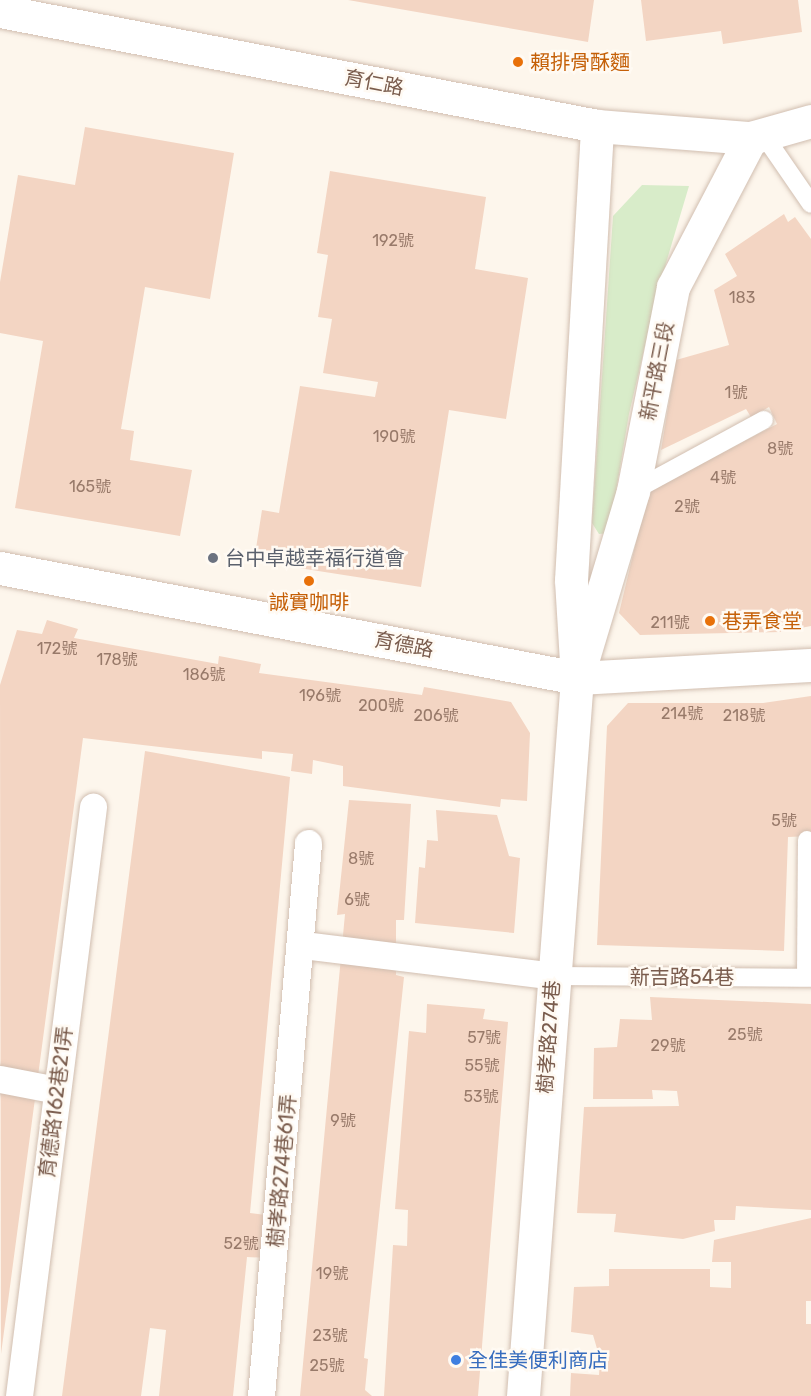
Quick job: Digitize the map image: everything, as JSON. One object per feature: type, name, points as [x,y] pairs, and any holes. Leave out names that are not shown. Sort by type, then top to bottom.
[{"type":"street","name":"育仁路","points":[[0,11],[597,126],[758,138]]},
{"type":"street","points":[[758,138],[811,121]]},
{"type":"street","points":[[577,678],[571,580],[597,126]]},
{"type":"street","name":"新平路三段","points":[[577,678],[633,491],[674,287],[758,138]]},
{"type":"street","name":"育德路","points":[[0,568],[577,678],[811,665]]},
{"type":"street","name":"樹孝路274巷","points":[[523,1396],[577,678]]},
{"type":"street","name":"育德路162巷21弄","points":[[19,1396],[93,807]]},
{"type":"street","name":"樹孝路274巷61弄","points":[[261,1396],[303,945],[308,843]]},
{"type":"street","points":[[303,945],[554,976]]},
{"type":"street","points":[[0,1079],[57,1090]]},
{"type":"lane","points":[[758,138],[811,204]]},
{"type":"lane","points":[[633,491],[764,420]]},
{"type":"lane","points":[[807,840],[809,978]]},
{"type":"lane","name":"新吉路54巷","points":[[554,976],[809,978]]},
{"type":"green space","points":[[642,185],[689,186],[658,290],[629,414],[609,533],[599,534],[592,523],[613,216]]},
{"type":"building","points":[[348,0],[594,0],[588,42]]},
{"type":"building","points":[[641,0],[798,0],[802,32],[723,44],[721,31],[646,41]]},
{"type":"building","points":[[85,127],[234,153],[210,299],[145,287],[121,429],[134,431],[130,460],[192,470],[180,536],[15,508],[43,341],[0,333],[0,282],[18,175],[75,185]]},
{"type":"building","points":[[330,171],[486,197],[475,269],[528,278],[506,419],[449,410],[421,587],[254,561],[262,510],[279,513],[300,386],[375,397],[378,382],[323,373],[332,319],[318,317],[328,255],[317,253]]},
{"type":"building","points":[[784,214],[788,222],[795,217],[811,239],[811,626],[780,632],[640,635],[619,613],[648,492],[777,424],[769,407],[751,417],[746,409],[661,450],[676,360],[729,345],[714,290],[737,276],[725,254]]},
{"type":"building","points":[[47,620],[78,629],[74,638],[218,664],[219,656],[261,664],[259,673],[422,695],[424,687],[511,702],[530,733],[527,801],[501,799],[500,807],[343,786],[343,766],[313,760],[312,774],[291,771],[293,754],[262,751],[262,759],[83,738],[1,1354],[0,685],[17,630],[42,634]]},
{"type":"building","points":[[811,696],[811,836],[788,837],[784,951],[597,945],[607,726],[628,703],[763,703]]},
{"type":"building","points":[[145,751],[290,777],[250,1213],[273,1216],[269,1258],[247,1257],[233,1396],[159,1396],[166,1330],[150,1328],[141,1396],[62,1396]]},
{"type":"building","points":[[349,800],[411,804],[404,920],[396,920],[396,975],[404,977],[364,1358],[368,1359],[365,1390],[372,1396],[300,1396],[345,914],[337,915]]},
{"type":"building","points":[[436,810],[497,815],[509,856],[520,858],[514,933],[415,923],[419,867],[425,868],[427,840],[438,841]]},
{"type":"building","points":[[650,997],[811,1004],[811,1210],[736,1206],[735,1220],[714,1220],[715,1231],[683,1239],[614,1232],[616,1214],[577,1213],[584,1107],[679,1106],[677,1091],[652,1090],[653,1099],[593,1099],[594,1048],[617,1047],[620,1019],[652,1020]]},
{"type":"building","points":[[427,1004],[485,1009],[483,1019],[508,1022],[478,1396],[384,1396],[393,1245],[407,1246],[408,1210],[395,1209],[409,1031],[426,1033]]},
{"type":"building","points":[[811,1218],[811,1301],[806,1301],[806,1324],[811,1324],[811,1396],[570,1396],[571,1373],[599,1375],[600,1359],[593,1335],[571,1332],[574,1287],[609,1286],[609,1269],[710,1269],[710,1287],[731,1288],[731,1262],[712,1262],[714,1240]]},
{"type":"place","name":"賴排骨酥麵","points":[[518,62]]},
{"type":"place","name":"台中卓越幸福行道會","points":[[213,558]]},
{"type":"place","name":"誠實咖啡","points":[[309,581]]},
{"type":"place","name":"巷弄食堂","points":[[710,621]]},
{"type":"place","name":"全佳美便利商店","points":[[456,1360]]}]
